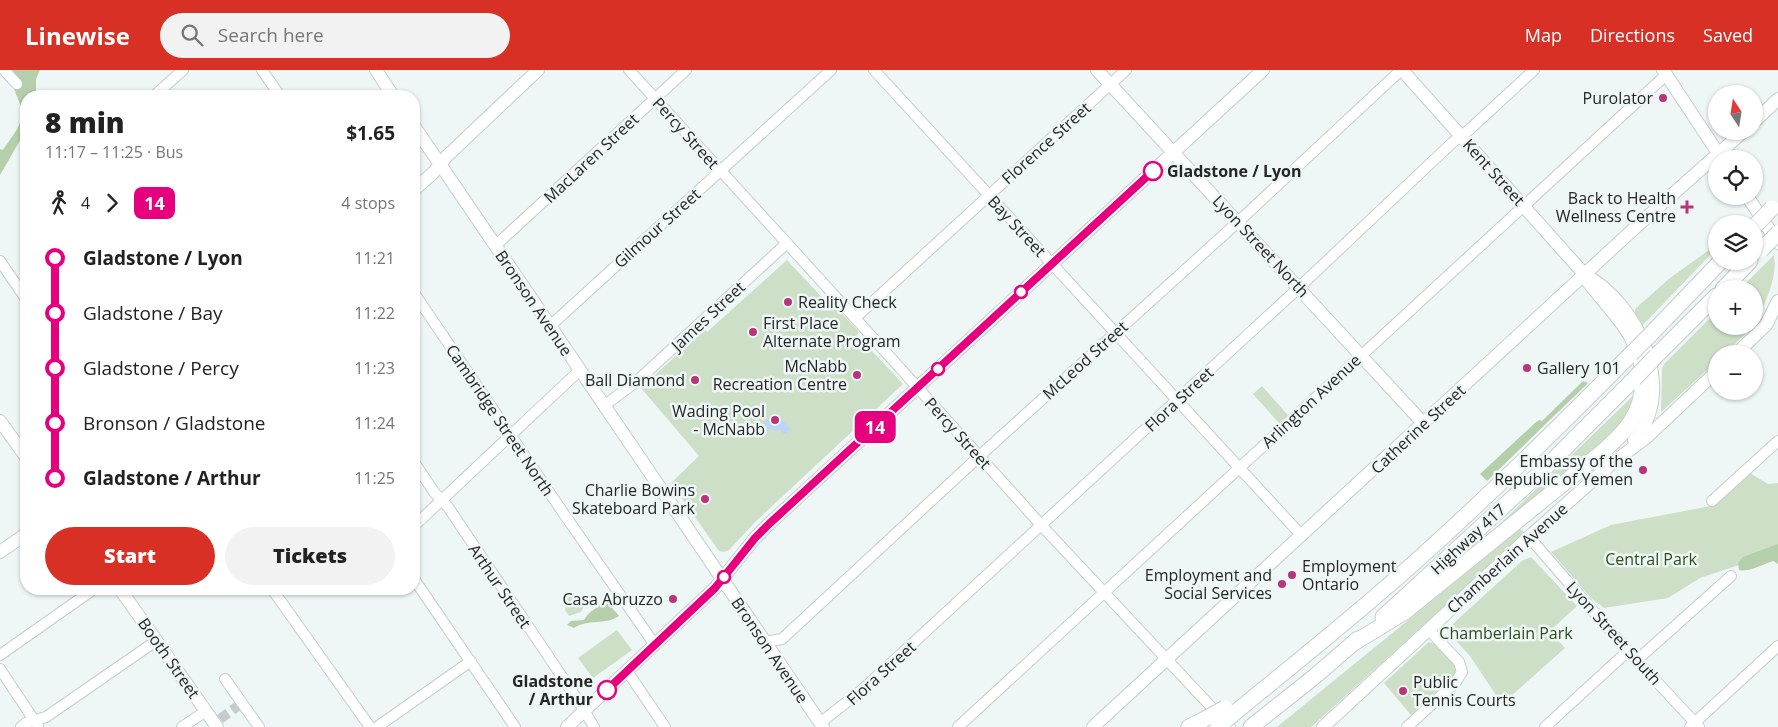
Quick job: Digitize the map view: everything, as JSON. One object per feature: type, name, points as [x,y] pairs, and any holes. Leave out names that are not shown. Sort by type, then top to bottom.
[{"type":"highway","points":[[1763,217],[1775,204]]},
{"type":"highway","points":[[1763,249],[1778,233]]},
{"type":"highway","points":[[1218,727],[1338,629],[1423,555],[1552,434],[1712,270]]},
{"type":"highway","points":[[1732,280],[1741,270]]},
{"type":"highway","points":[[1352,644],[1406,611],[1601,453],[1618,438],[1630,423],[1639,405],[1643,385],[1644,372],[1640,351],[1624,323],[1585,275]]},
{"type":"highway","name":"Highway 417","points":[[1252,727],[1352,644],[1485,524],[1708,304]]},
{"type":"highway","points":[[1196,723],[1229,717]]},
{"type":"main road","points":[[420,185],[433,173],[439,164],[538,70]]},
{"type":"main road","name":"Lyon Street North","points":[[1097,70],[1424,424]]},
{"type":"main road","points":[[567,727],[628,671],[722,579],[764,528],[1263,70]]},
{"type":"main road","name":"Kent Street","points":[[1401,70],[1585,275],[1598,282],[1630,319],[1645,346],[1652,372],[1653,400],[1650,415],[1645,426],[1610,465]]},
{"type":"main road","points":[[380,72],[390,90]]},
{"type":"main road","points":[[1664,73],[1717,150]]},
{"type":"main road","points":[[1763,113],[1778,99]]},
{"type":"main road","name":"Bronson Avenue","points":[[420,135],[822,725]]},
{"type":"main road","name":"Catherine Street","points":[[1727,150],[1736,140]]},
{"type":"main road","name":"Catherine Street","points":[[1093,727],[1638,225],[1708,167]]},
{"type":"main road","points":[[1753,205],[1778,243]]},
{"type":"main road","points":[[1766,325],[1778,301]]},
{"type":"main road","points":[[1745,345],[1778,313]]},
{"type":"main road","name":"Chamberlain Avenue","points":[[1323,727],[1529,537],[1610,465],[1647,437],[1708,380]]},
{"type":"main road","points":[[0,421],[4,436],[20,451]]},
{"type":"main road","points":[[0,552],[20,538]]},
{"type":"main road","name":"Booth Street","points":[[126,595],[217,727]]},
{"type":"street","points":[[4,70],[17,84]]},
{"type":"street","points":[[164,90],[182,70]]},
{"type":"street","points":[[262,70],[276,90]]},
{"type":"street","name":"Percy Street","points":[[628,70],[1104,592],[1165,662],[1229,717]]},
{"type":"street","name":"MacLaren Street","points":[[495,246],[686,70]]},
{"type":"street","name":"Gilmour Street","points":[[550,326],[832,70]]},
{"type":"street","name":"Bay Street","points":[[874,70],[1302,536]]},
{"type":"street","name":"Florence Street","points":[[855,318],[1126,70]]},
{"type":"street","name":"McLeod Street","points":[[765,642],[782,638],[1238,222],[1401,70]]},
{"type":"street","name":"Flora Street","points":[[822,725],[1042,526],[1534,70]]},
{"type":"street","name":"Arlington Avenue","points":[[958,727],[1524,206],[1664,73]]},
{"type":"street","name":"James Street","points":[[604,406],[636,382],[787,244]]},
{"type":"street","points":[[0,261],[20,290]]},
{"type":"street","name":"Cambridge Street North","points":[[420,302],[655,645]]},
{"type":"street","points":[[420,520],[580,370]]},
{"type":"street","points":[[1712,501],[1778,441]]},
{"type":"street","name":"Arthur Street","points":[[420,471],[434,492],[442,500],[594,727]]},
{"type":"street","name":"Lyon Street South","points":[[1529,537],[1695,725]]},
{"type":"street","points":[[1637,660],[1731,576]]},
{"type":"street","points":[[420,588],[516,727]]},
{"type":"street","points":[[0,655],[85,595]]},
{"type":"street","points":[[276,595],[370,727]]},
{"type":"street","points":[[1407,727],[1455,683],[1462,672],[1459,662],[1428,630]]},
{"type":"street","points":[[21,727],[37,724],[156,640]]},
{"type":"street","points":[[1695,725],[1778,646]]},
{"type":"street","points":[[1545,727],[1628,651]]},
{"type":"street","points":[[376,727],[471,661]]},
{"type":"street","points":[[0,669],[37,724]]},
{"type":"street","points":[[628,671],[666,727]]},
{"type":"street","points":[[225,679],[259,727]]},
{"type":"street","points":[[182,727],[206,711]]},
{"type":"green space","points":[[12,70],[40,70],[36,79],[36,90],[20,90],[20,104],[14,89],[20,80]]},
{"type":"green space","points":[[20,122],[20,140],[0,175],[0,149],[3,150]]},
{"type":"green space","points":[[1708,251],[1708,257],[1642,326],[1634,313],[1636,308],[1670,278]]},
{"type":"green space","points":[[1774,255],[1775,264],[1772,282],[1763,306],[1763,280],[1749,280],[1759,270],[1763,270],[1763,266]]},
{"type":"green space","points":[[787,260],[832,308],[835,306],[859,332],[857,335],[903,384],[754,523],[729,550],[719,551],[671,483],[699,456],[641,388],[705,329],[707,332]]},
{"type":"green space","points":[[1708,320],[1708,335],[1744,335],[1734,345],[1708,345],[1708,369],[1661,412],[1662,369],[1664,364]]},
{"type":"green space","points":[[1583,381],[1588,383],[1487,481],[1480,474],[1535,423],[1539,420],[1542,421]]},
{"type":"green space","points":[[1262,386],[1288,415],[1279,423],[1253,394]]},
{"type":"green space","points":[[1635,394],[1632,408],[1614,433],[1481,542]]},
{"type":"green space","name":"Central Park","points":[[1750,473],[1768,484],[1778,483],[1778,552],[1700,578],[1668,598],[1604,608],[1592,599],[1551,552],[1611,525],[1716,505]]},
{"type":"green space","points":[[1520,529],[1525,533],[1311,727],[1277,727]]},
{"type":"green space","points":[[1778,544],[1778,564],[1773,561],[1751,569],[1739,570],[1738,563],[1743,557]]},
{"type":"green space","name":"Chamberlain Park","points":[[1531,557],[1577,606],[1550,631],[1565,648],[1502,704],[1470,656],[1446,630],[1523,560]]},
{"type":"green space","points":[[574,594],[584,606],[581,612],[569,616],[565,610],[566,599]]},
{"type":"green space","points":[[605,601],[610,602],[619,616],[614,619],[579,625],[574,628],[567,625],[571,621],[584,620],[589,613]]},
{"type":"green space","points":[[617,630],[632,650],[593,678],[578,658]]},
{"type":"green space","name":"Chamberlain Park","points":[[1429,642],[1442,649],[1457,668],[1453,677],[1411,715],[1384,683]]},
{"type":"water","name":"Wading Pool - McNabb","points":[[776,413],[790,429],[784,434],[780,429],[775,431],[769,428],[765,433],[759,427]]},
{"type":"tunnel","points":[[220,719],[242,703]]},
{"type":"bus line","name":"14","points":[[607,690],[715,588],[755,538],[769,524],[1153,171]]},
{"type":"place","name":"Purolator","points":[[1663,98]]},
{"type":"place","name":"Gladstone / Lyon","points":[[1153,171]]},
{"type":"place","name":"Back to Health Wellness Centre","points":[[1687,207]]},
{"type":"place","name":"Reality Check","points":[[788,302]]},
{"type":"place","name":"First Place Alternate Program","points":[[753,332]]},
{"type":"place","name":"Gallery 101","points":[[1527,368]]},
{"type":"place","name":"McNabb Recreation Centre","points":[[857,375]]},
{"type":"place","name":"Ball Diamond","points":[[695,380]]},
{"type":"place","name":"Wading Pool - McNabb","points":[[775,420]]},
{"type":"place","name":"Embassy of the Republic of Yemen","points":[[1643,470]]},
{"type":"place","name":"Charlie Bowins Skateboard Park","points":[[705,499]]},
{"type":"place","name":"Employment Ontario","points":[[1292,575]]},
{"type":"place","name":"Employment and Social Services","points":[[1282,584]]},
{"type":"place","name":"Casa Abruzzo","points":[[673,599]]},
{"type":"place","name":"Gladstone / Arthur","points":[[607,690]]},
{"type":"place","name":"Public Tennis Courts","points":[[1403,691]]}]
